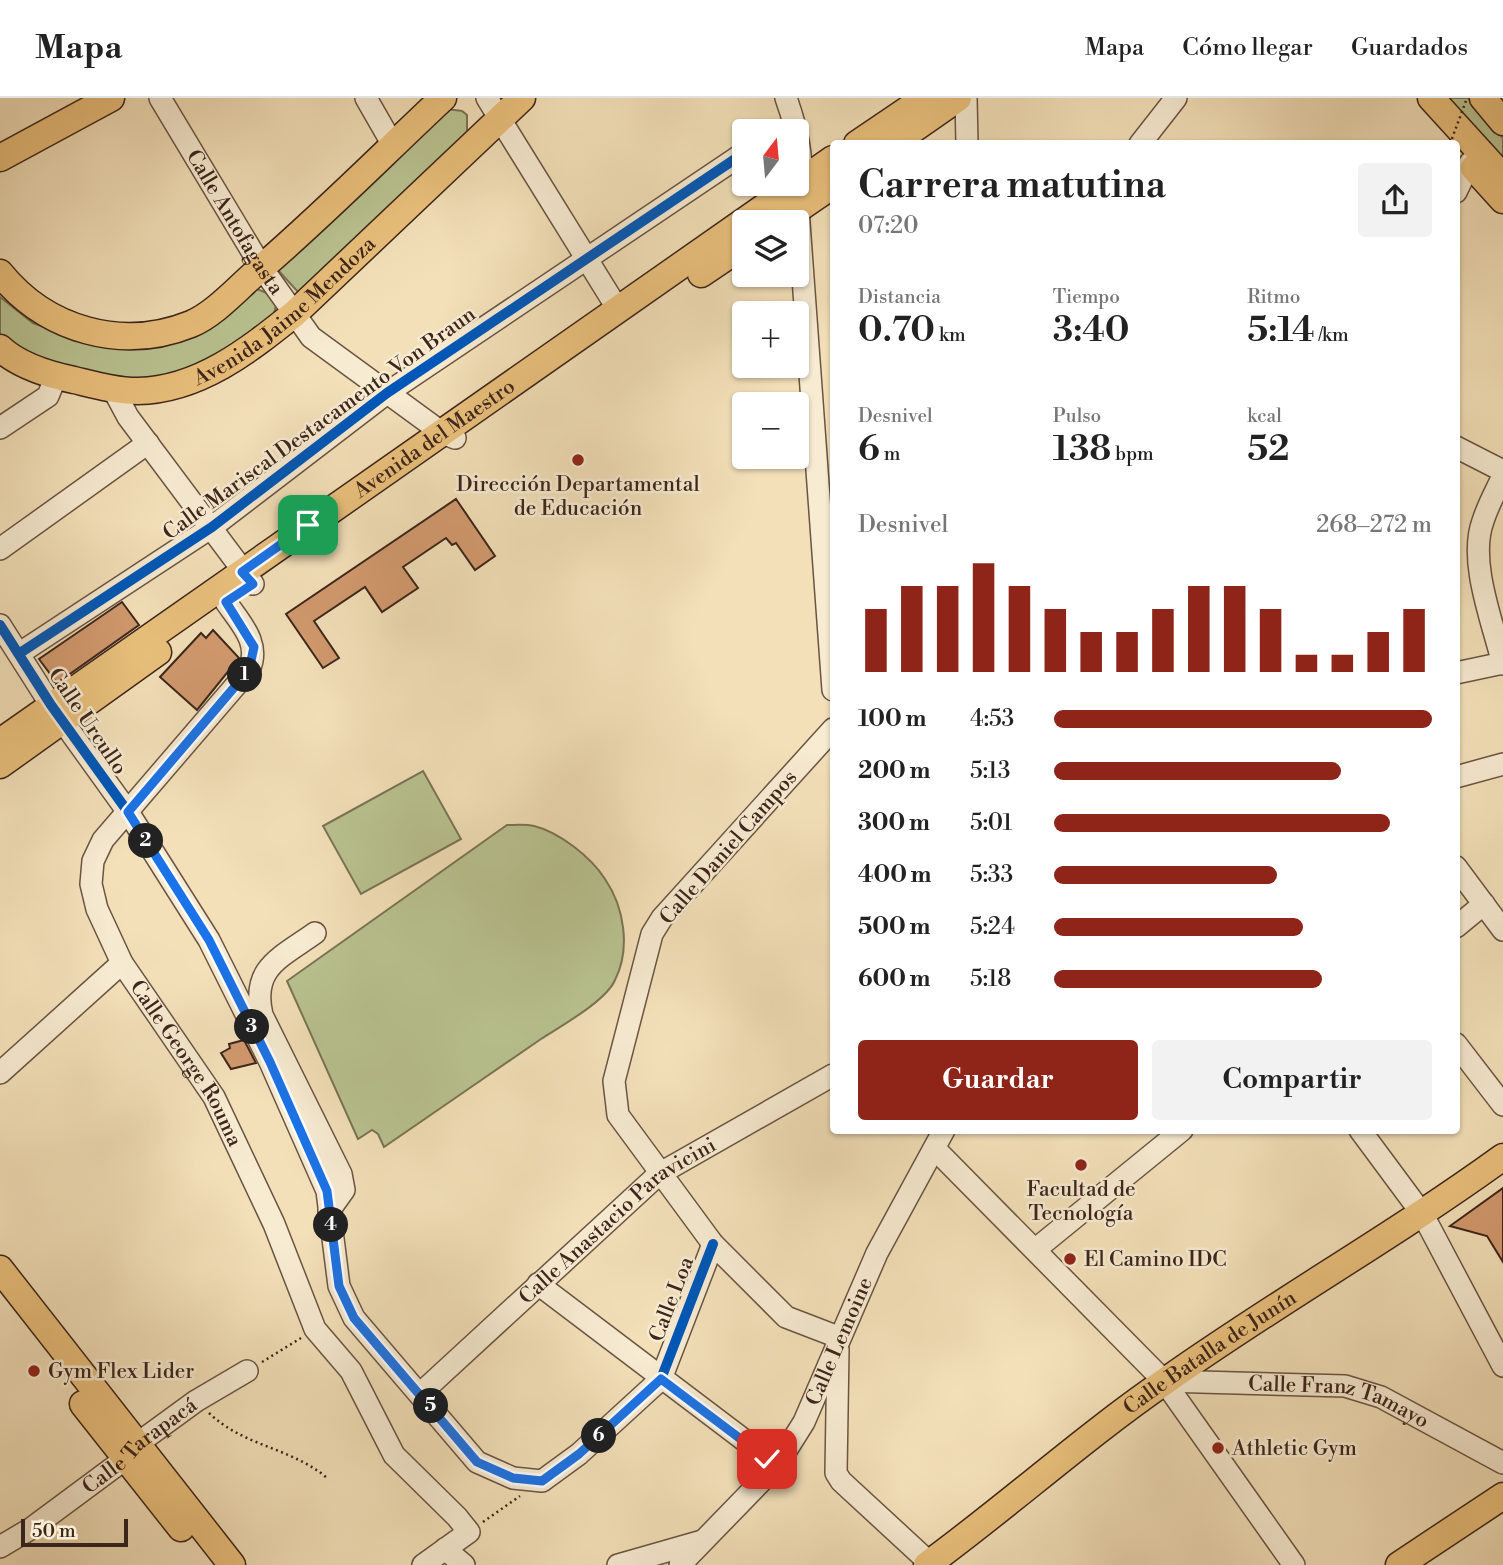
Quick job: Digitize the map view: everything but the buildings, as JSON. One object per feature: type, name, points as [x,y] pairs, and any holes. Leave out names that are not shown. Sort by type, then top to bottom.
[{"type":"main road","points":[[0,158],[111,98]]},
{"type":"main road","name":"Avenida Jaime Mendoza","points":[[0,273],[35,307],[71,328],[117,337],[158,334],[192,324],[262,268],[443,98]]},
{"type":"main road","name":"Avenida Jaime Mendoza","points":[[0,348],[56,376],[113,389],[159,389],[213,372],[256,344],[294,314],[494,109],[522,98]]},
{"type":"main road","points":[[863,140],[925,98]]},
{"type":"main road","points":[[898,140],[958,98]]},
{"type":"main road","points":[[1410,98],[1447,140]]},
{"type":"main road","points":[[1431,98],[1480,163],[1503,200]]},
{"type":"main road","points":[[1485,102],[1503,122]]},
{"type":"main road","name":"Avenida del Maestro","points":[[809,176],[830,161]]},
{"type":"main road","points":[[797,210],[830,187]]},
{"type":"main road","name":"Avenida del Maestro","points":[[0,765],[57,714],[780,196]]},
{"type":"main road","name":"Avenida del Maestro","points":[[448,435],[732,254]]},
{"type":"main road","name":"Avenida del Maestro","points":[[0,741],[57,714],[226,602],[247,578]]},
{"type":"main road","name":"Calle Batalla de Junín","points":[[930,1564],[1164,1381],[1306,1285],[1423,1215],[1503,1157]]},
{"type":"main road","points":[[0,1269],[210,1565]]},
{"type":"main road","points":[[0,1294],[131,1452],[232,1565]]},
{"type":"main road","points":[[1399,1565],[1503,1496]]},
{"type":"street","name":"Calle Antofagasta","points":[[160,98],[262,268],[311,337],[448,435]]},
{"type":"street","points":[[366,98],[393,145]]},
{"type":"street","points":[[785,119],[786,98]]},
{"type":"street","points":[[966,98],[967,140]]},
{"type":"street","points":[[1144,140],[1176,98]]},
{"type":"street","points":[[494,109],[619,312]]},
{"type":"street","name":"Calle Mariscal Destacamento Von Braun","points":[[20,653],[212,527],[387,393],[732,161]]},
{"type":"street","points":[[1460,187],[1480,163]]},
{"type":"street","points":[[795,287],[830,658]]},
{"type":"street","points":[[0,428],[48,396],[56,376]]},
{"type":"street","points":[[113,389],[148,443],[247,578]]},
{"type":"street","points":[[0,548],[148,443]]},
{"type":"street","points":[[1460,449],[1503,474],[1482,522],[1478,542],[1479,563],[1503,663],[1460,672]]},
{"type":"street","name":"Calle George Rouma","points":[[226,602],[254,647],[249,670],[103,840],[93,860],[91,884],[97,909],[122,963],[214,1097],[274,1224],[315,1329],[351,1371],[394,1455],[457,1517],[468,1532]]},
{"type":"street","name":"Calle Urcullo","points":[[0,625],[57,714],[128,812],[215,952],[275,1073],[327,1191],[339,1286],[354,1318],[477,1462],[513,1478],[542,1481]]},
{"type":"street","name":"Calle Daniel Campos","points":[[830,732],[662,918],[652,934],[614,1081],[618,1115],[713,1244],[786,1317],[838,1336]]},
{"type":"street","points":[[1460,776],[1503,764]]},
{"type":"street","points":[[1460,872],[1503,930]]},
{"type":"street","points":[[1460,924],[1484,904]]},
{"type":"street","points":[[315,933],[271,964],[260,981],[258,998],[262,1015],[341,1174],[344,1190],[329,1211]]},
{"type":"street","points":[[0,1073],[122,963]]},
{"type":"street","points":[[1460,1049],[1503,1105]]},
{"type":"street","name":"Calle Anastacio Paravicini","points":[[421,1394],[659,1174],[830,1077]]},
{"type":"street","points":[[1036,1249],[1177,1134]]},
{"type":"street","points":[[1363,1134],[1423,1215],[1503,1366]]},
{"type":"street","points":[[940,1137],[1036,1249],[1164,1381],[1294,1565]]},
{"type":"street","name":"Calle Lemoine","points":[[680,1565],[777,1465],[804,1422],[838,1336],[877,1253],[940,1137]]},
{"type":"street","name":"Calle Loa","points":[[542,1481],[579,1454],[661,1379],[713,1244]]},
{"type":"street","points":[[538,1284],[777,1465]]},
{"type":"street","points":[[341,1359],[365,1330]]},
{"type":"street","points":[[838,1336],[835,1463],[841,1481],[930,1564]]},
{"type":"street","name":"Calle Tarapacá","points":[[0,1547],[32,1528],[196,1401],[247,1371]]},
{"type":"street","name":"Calle Franz Tamayo","points":[[1164,1381],[1345,1386],[1381,1397],[1503,1463]]},
{"type":"street","points":[[804,1422],[824,1419],[836,1432]]},
{"type":"street","points":[[423,1565],[468,1532]]},
{"type":"street","points":[[618,1565],[704,1541]]},
{"type":"street","points":[[445,1549],[464,1565]]},
{"type":"path","points":[[1454,140],[1485,102]]},
{"type":"path","points":[[247,1371],[315,1329]]},
{"type":"path","points":[[196,1401],[223,1426],[305,1460],[326,1477]]},
{"type":"path","points":[[468,1532],[542,1481]]},
{"type":"green space","points":[[1440,98],[1468,98],[1503,138],[1503,187]]},
{"type":"green space","points":[[447,109],[462,111],[467,115],[467,142],[299,293],[277,269]]},
{"type":"green space","points":[[257,289],[274,296],[276,306],[273,316],[240,344],[218,358],[192,369],[164,376],[106,377],[76,372],[23,351],[0,335],[0,297],[33,323],[83,341],[130,348]]},
{"type":"green space","points":[[423,771],[461,839],[361,894],[323,826]]},
{"type":"green space","points":[[507,825],[531,825],[554,834],[583,854],[605,879],[617,902],[623,928],[623,955],[615,980],[602,996],[582,1012],[384,1147],[378,1134],[372,1130],[358,1139],[287,981]]},
{"type":"cycle path","points":[[20,653],[212,527],[387,393],[732,161]]},
{"type":"cycle path","points":[[0,625],[51,705],[128,812],[209,940],[270,1062],[327,1191],[339,1286],[354,1318],[477,1462],[513,1478],[542,1481],[579,1454],[661,1379],[713,1244]]},
{"type":"place","name":"Dirección Departamental de Educación","points":[[578,460]]},
{"type":"place","name":"Facultad de Tecnología","points":[[1081,1165]]},
{"type":"place","name":"El Camino IDC","points":[[1070,1259]]},
{"type":"place","name":"Gym Flex Lider","points":[[34,1371]]},
{"type":"place","name":"Athletic Gym","points":[[1218,1448]]},
{"type":"route","points":[[308,525],[242,572],[253,584],[226,602],[254,647],[254,657],[249,670],[128,812],[209,940],[270,1062],[327,1191],[339,1286],[354,1318],[477,1462],[492,1471],[513,1478],[542,1481],[579,1454],[661,1379],[767,1459]]}]
